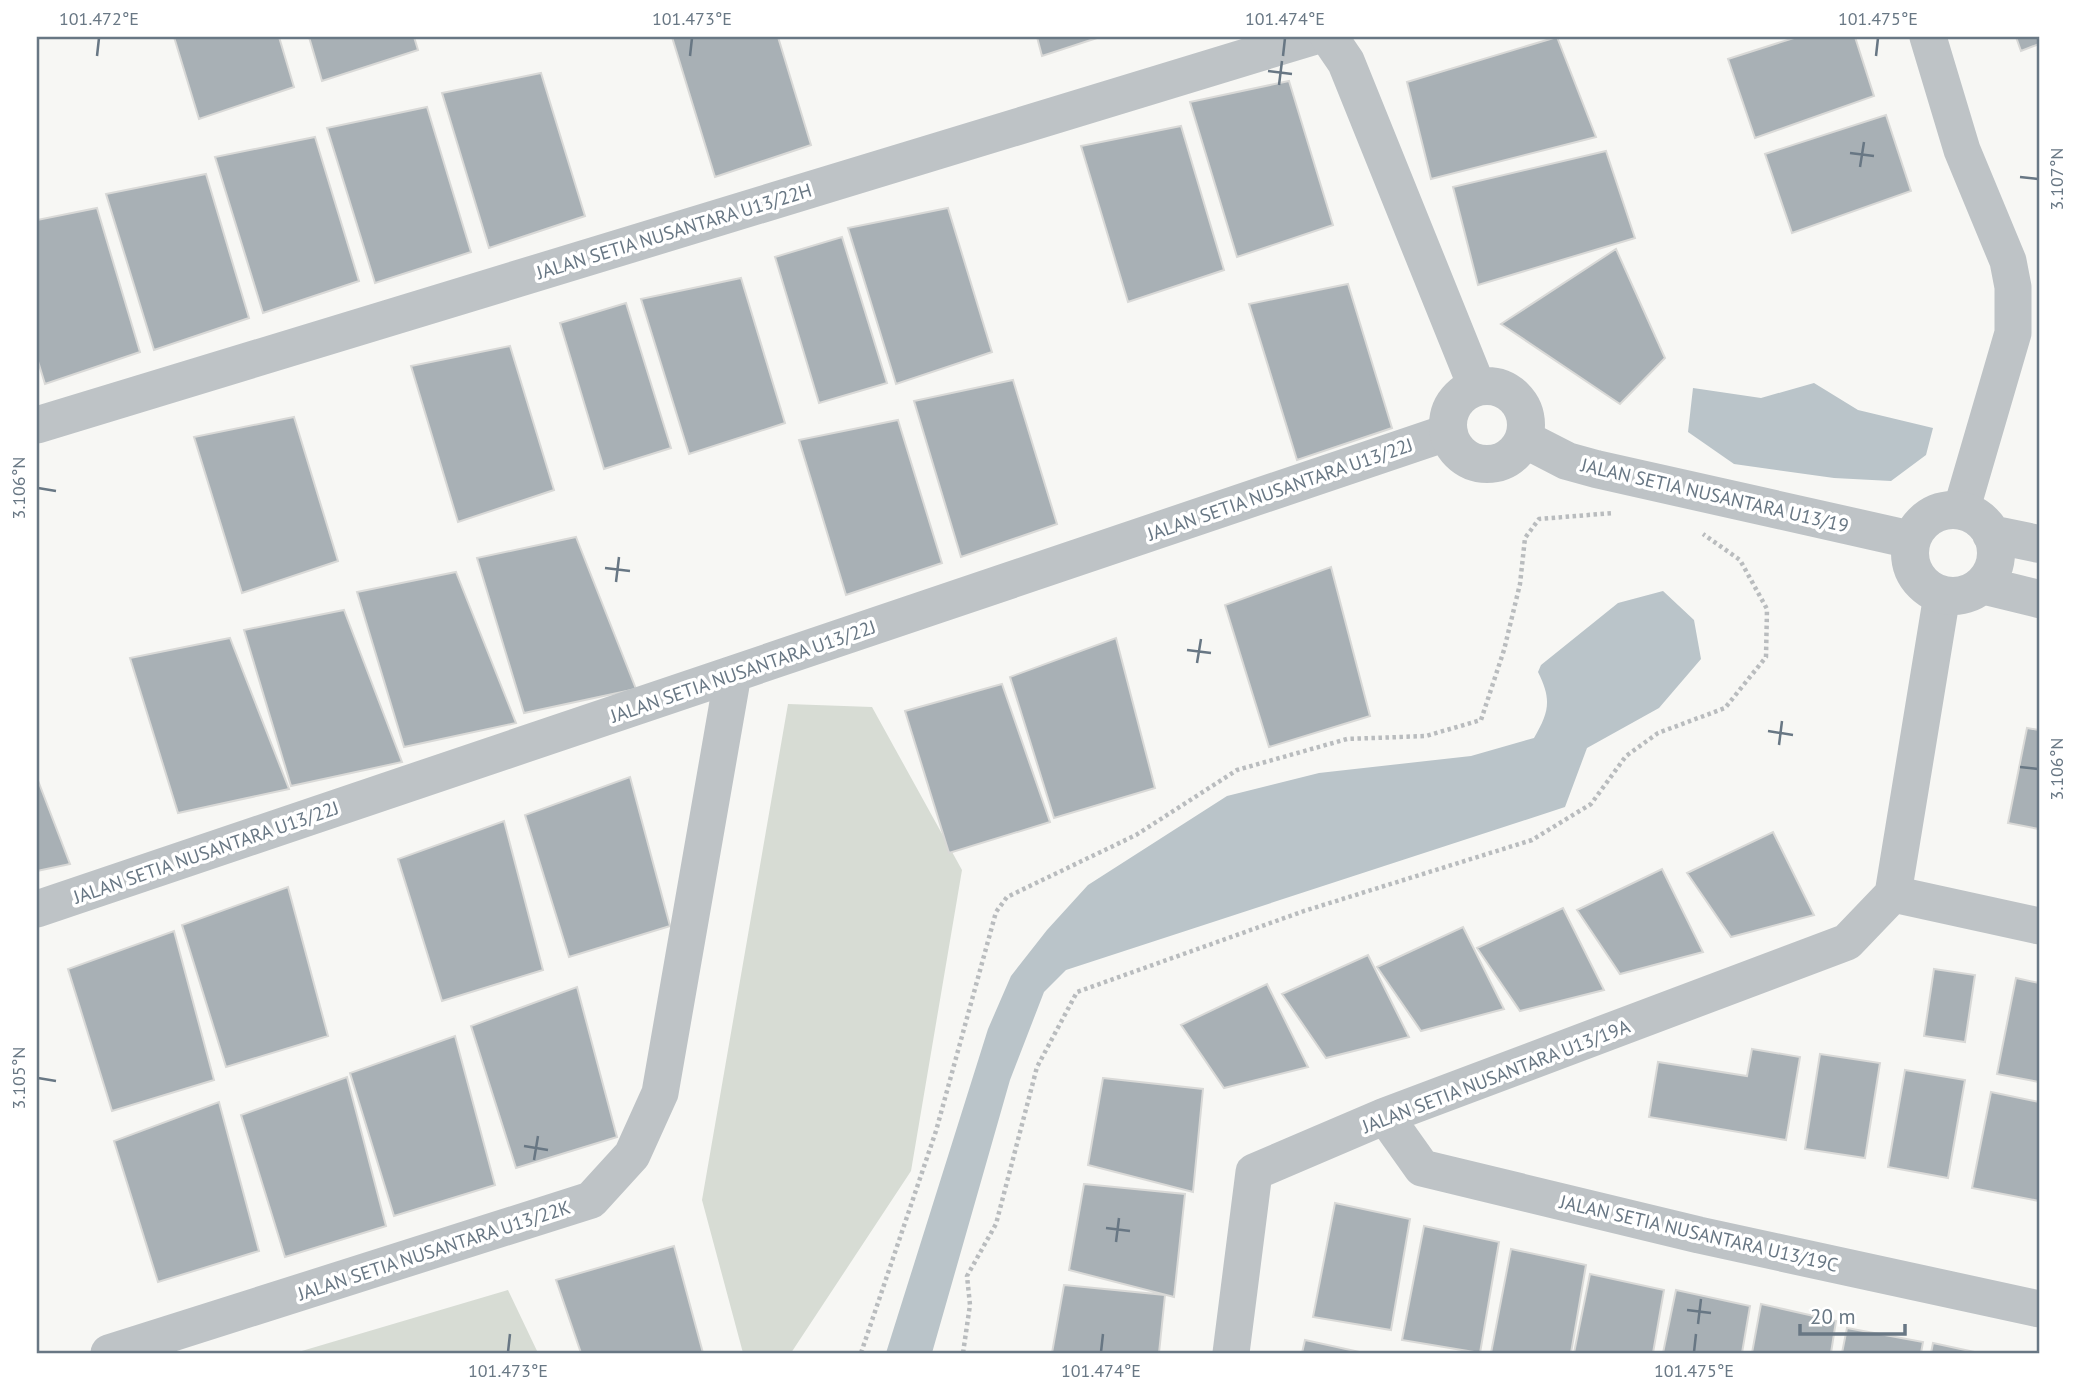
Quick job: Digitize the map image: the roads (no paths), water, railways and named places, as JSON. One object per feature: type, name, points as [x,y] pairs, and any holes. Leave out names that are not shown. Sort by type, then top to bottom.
[{"type":"street","name":"JALAN SETIA NUSANTARA U13/22H","points":[[37,425],[1312,37]]},
{"type":"street","points":[[1329,37],[1346,62],[1477,387]]},
{"type":"street","points":[[1927,37],[1962,150],[2024,256],[2014,287],[2013,333],[1961,511]]},
{"type":"street","points":[[1477,387],[1501,388],[1512,394],[1525,415],[1524,439],[1507,458],[1483,464],[1460,454],[1449,432],[1448,420],[1457,400],[1477,387]]},
{"type":"street","name":"JALAN SETIA NUSANTARA U13/22J","points":[[37,909],[1449,432]]},
{"type":"street","name":"JALAN SETIA NUSANTARA U13/19","points":[[1524,439],[1567,461],[1597,469],[1912,540]]},
{"type":"street","points":[[1982,585],[1995,561],[1991,534],[1974,515],[1961,511],[1949,510],[1926,519],[1912,540],[1912,567],[1918,579],[1942,595],[1956,596],[1982,585],[2039,600]]},
{"type":"street","points":[[1991,534],[2039,544]]},
{"type":"street","points":[[1942,595],[1893,894],[2039,926]]},
{"type":"street","name":"JALAN SETIA NUSANTARA U13/22K","points":[[109,1353],[590,1200],[632,1155],[660,1093],[733,674]]},
{"type":"street","name":"JALAN SETIA NUSANTARA U13/19A","points":[[1231,1353],[1254,1172],[1385,1116],[1847,942],[1893,894]]},
{"type":"street","name":"JALAN SETIA NUSANTARA U13/19C","points":[[1385,1116],[1422,1167],[1699,1235],[2039,1309]]}]
